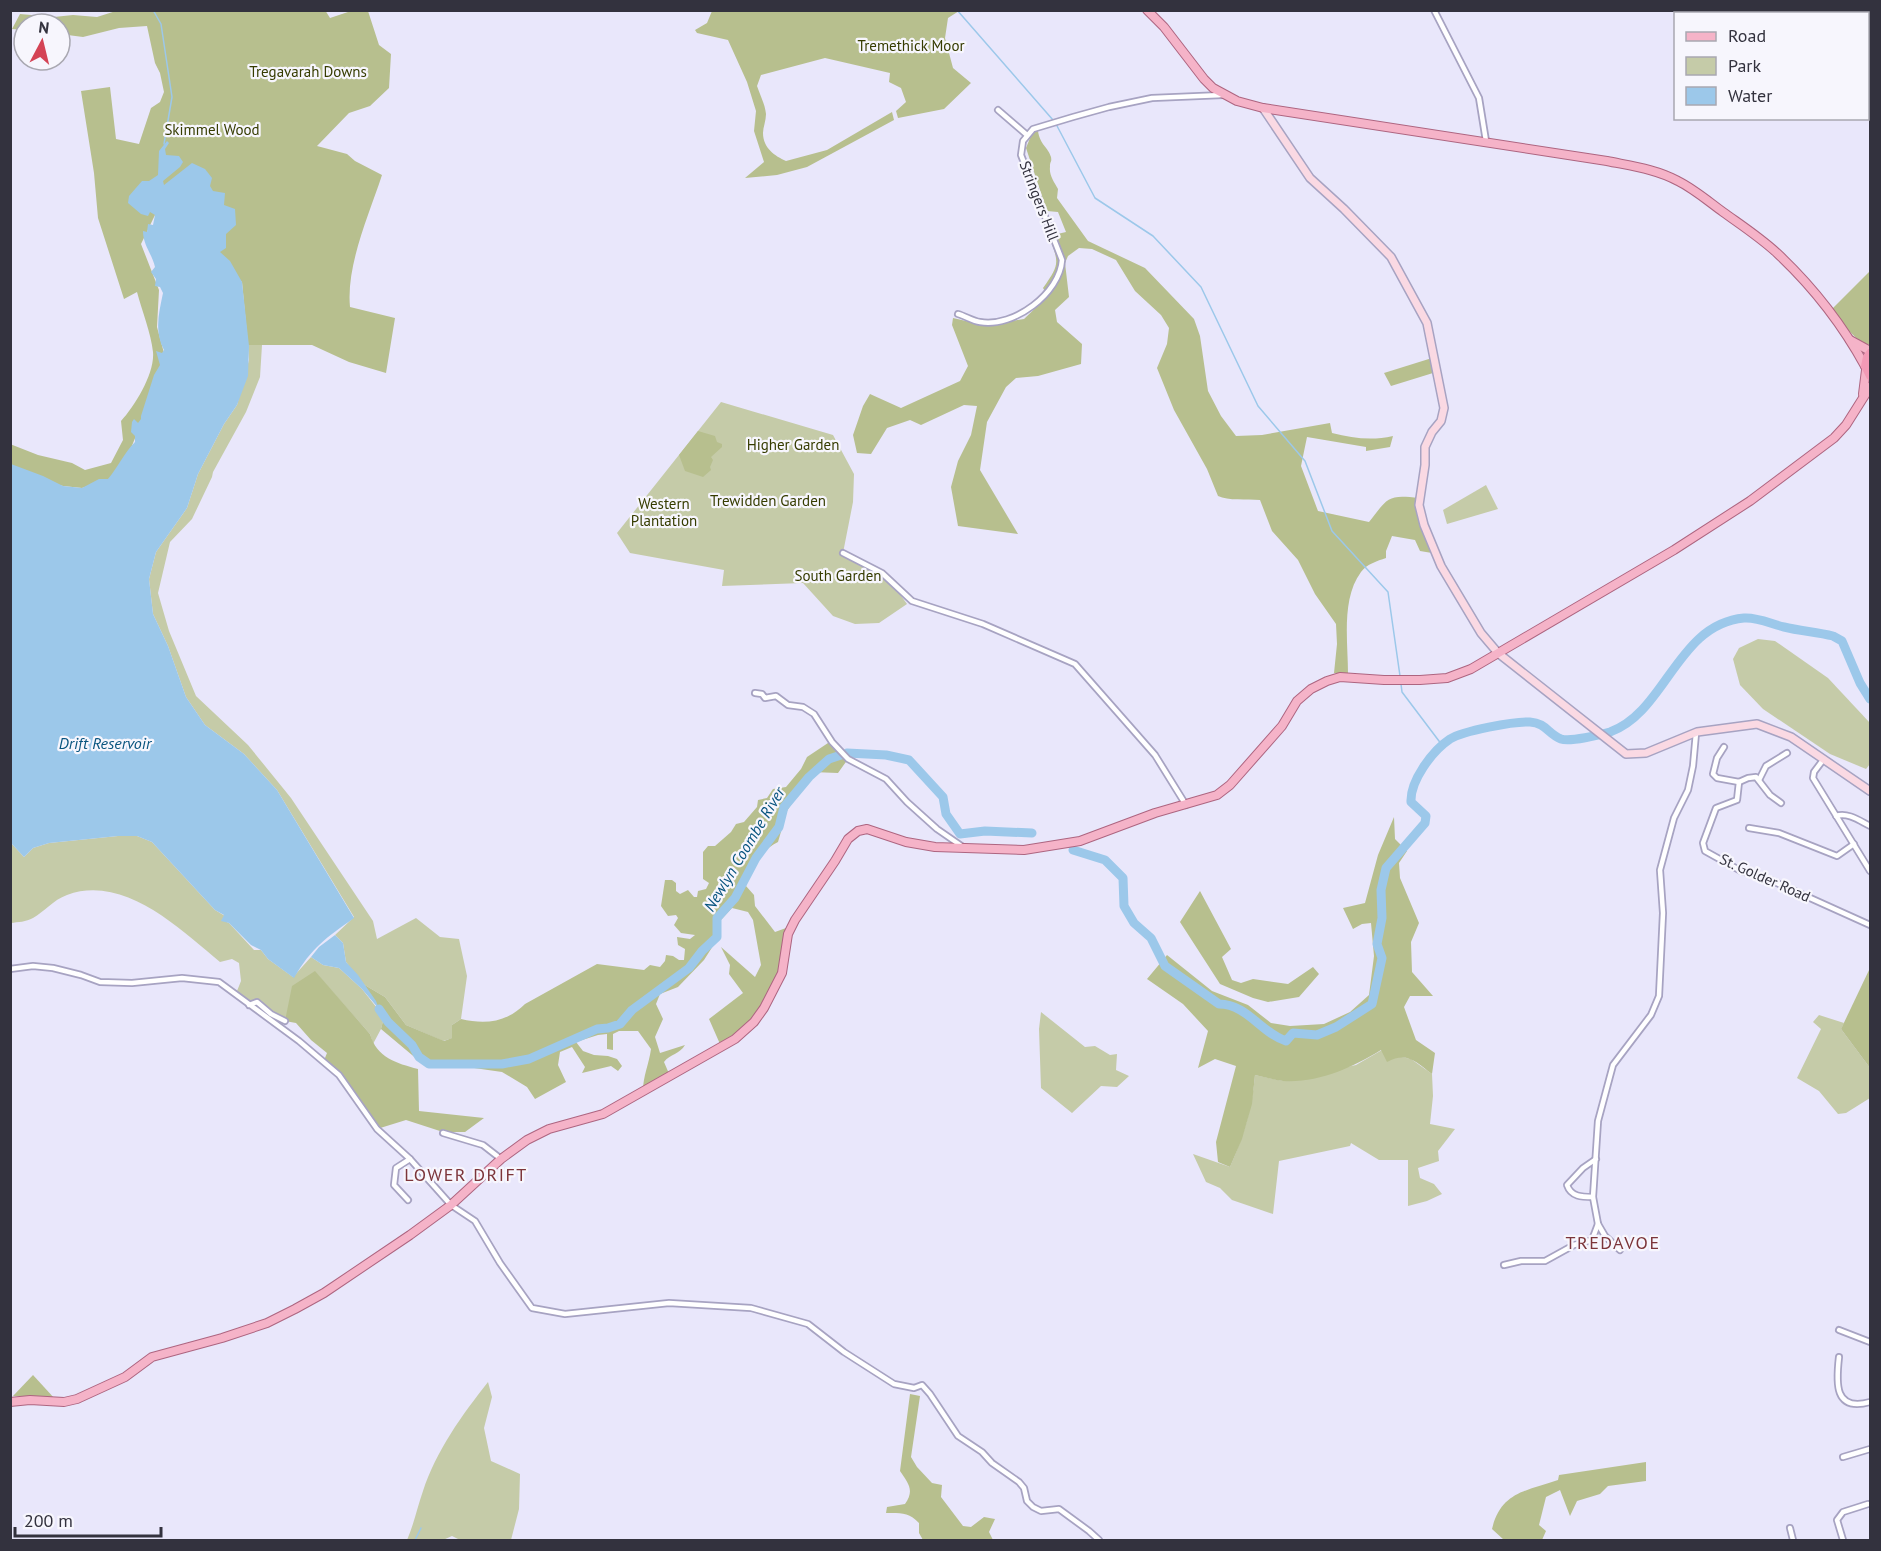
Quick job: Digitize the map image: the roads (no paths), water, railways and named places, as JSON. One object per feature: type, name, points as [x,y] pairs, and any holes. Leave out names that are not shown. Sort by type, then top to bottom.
[{"type":"highway","points":[[1867,370],[1867,357],[1870,352]]},
{"type":"main road","points":[[1147,10],[1164,27],[1204,79],[1223,94],[1263,108],[1607,161],[1659,173],[1677,180],[1777,253],[1807,284],[1849,339],[1867,370],[1862,398]]},
{"type":"main road","points":[[1263,108],[1310,178],[1391,257],[1427,323],[1444,408],[1442,421],[1432,432],[1425,447],[1425,465],[1419,505],[1424,525],[1441,566],[1481,633],[1498,653],[1626,754],[1647,753],[1696,732],[1757,724],[1791,737],[1870,791]]},
{"type":"main road","points":[[1849,339],[1870,352]]},
{"type":"main road","points":[[10,1402],[30,1400],[64,1402],[77,1399],[125,1377],[152,1357],[267,1323],[324,1293],[451,1205],[501,1159],[527,1140],[549,1129],[586,1120],[620,1106],[735,1039],[754,1022],[767,1003],[782,973],[788,934],[795,920],[848,839],[858,831],[867,829],[906,842],[935,847],[1024,850],[1070,844],[1099,836],[1155,813],[1217,795],[1230,785],[1282,726],[1297,701],[1311,688],[1340,676],[1400,680],[1447,678],[1471,669],[1674,550],[1750,501],[1834,438],[1846,425],[1870,387]]},
{"type":"street","points":[[1434,10],[1479,98],[1486,141]]},
{"type":"street","points":[[998,110],[1028,135],[1033,129],[1109,107],[1152,98],[1223,94]]},
{"type":"street","name":"Stringers Hill","points":[[958,314],[980,322],[1015,318],[1027,312],[1053,285],[1061,272],[1062,260],[1021,155],[1023,141],[1028,135]]},
{"type":"street","points":[[843,553],[882,573],[912,601],[984,624],[1075,664],[1155,755],[1186,805]]},
{"type":"street","points":[[755,693],[762,694],[765,698],[776,696],[788,705],[803,707],[814,714],[832,742],[848,759],[886,779],[937,829],[963,847]]},
{"type":"street","points":[[1620,1250],[1605,1236],[1598,1224],[1593,1197],[1598,1121],[1613,1065],[1651,1015],[1659,996],[1663,913],[1660,870],[1674,818],[1688,790],[1694,766],[1696,732]]},
{"type":"street","points":[[1724,747],[1717,758],[1713,774],[1717,778],[1739,782],[1756,777],[1770,795],[1780,803]]},
{"type":"street","points":[[1759,780],[1766,766],[1787,753]]},
{"type":"street","points":[[1823,760],[1814,772],[1813,778],[1870,871]]},
{"type":"street","name":"St. Golder Road","points":[[1739,782],[1737,800],[1716,808],[1703,843],[1705,851],[1741,871],[1768,879],[1870,925]]},
{"type":"street","points":[[1836,816],[1842,814],[1851,816],[1870,826]]},
{"type":"street","points":[[1749,828],[1779,833],[1837,856],[1854,844]]},
{"type":"street","points":[[10,969],[33,966],[81,975],[100,982],[132,983],[182,978],[219,982],[299,1041],[339,1075],[377,1129],[410,1159],[451,1205],[475,1221],[500,1263],[532,1308],[565,1314],[669,1303],[725,1305],[751,1308],[808,1324],[844,1352],[894,1384],[914,1388],[922,1385],[958,1436],[1019,1482],[1024,1488],[1027,1501],[1033,1507],[1041,1511],[1059,1509],[1099,1540]]},
{"type":"street","points":[[249,1005],[256,1002],[271,1014],[285,1021]]},
{"type":"street","points":[[443,1133],[483,1144],[501,1159]]},
{"type":"street","points":[[408,1200],[394,1185],[396,1168],[410,1159]]},
{"type":"street","points":[[1593,1197],[1574,1195],[1569,1191],[1567,1185],[1583,1168],[1596,1159]]},
{"type":"street","points":[[1592,1240],[1598,1224]]},
{"type":"street","points":[[1504,1264],[1545,1261],[1574,1245],[1605,1236]]},
{"type":"street","points":[[1839,1330],[1870,1342]]},
{"type":"street","points":[[1839,1357],[1838,1387],[1842,1398],[1847,1404],[1859,1405],[1870,1402]]},
{"type":"street","points":[[1843,1457],[1870,1449]]},
{"type":"street","points":[[1843,1540],[1837,1520],[1843,1512],[1868,1504]]},
{"type":"street","points":[[1790,1528],[1793,1540]]},
{"type":"water","name":"Drift Reservoir","points":[[167,141],[169,143],[165,149],[166,155],[179,156],[183,162],[163,181],[164,185],[192,163],[205,169],[212,178],[210,186],[213,191],[225,193],[224,205],[235,209],[236,225],[226,234],[226,248],[220,252],[230,261],[242,282],[249,346],[248,376],[237,405],[224,424],[198,474],[187,508],[156,552],[149,579],[153,614],[168,646],[186,697],[205,725],[244,754],[277,790],[354,918],[320,944],[307,958],[294,978],[268,959],[261,950],[251,945],[229,923],[221,921],[224,915],[215,910],[152,842],[137,836],[118,836],[49,843],[33,848],[24,857],[11,843],[11,464],[63,486],[82,488],[99,479],[108,479],[135,442],[135,436],[131,432],[132,422],[134,419],[138,423],[141,419],[154,375],[160,365],[156,351],[162,353],[164,350],[158,328],[163,293],[160,287],[155,286],[156,279],[151,272],[155,267],[143,236],[143,231],[147,232],[148,224],[153,225],[155,215],[150,212],[148,216],[141,214],[128,203],[129,196],[142,181],[149,181],[158,175],[159,151]]},
{"type":"water","points":[[335,935],[343,943],[346,962],[358,975],[379,1009],[339,968],[323,965],[311,957],[319,947]]},
{"type":"waterway","points":[[153,10],[161,24],[172,97],[164,144]]},
{"type":"waterway","points":[[957,10],[1053,120]]},
{"type":"waterway","points":[[1056,124],[1095,198],[1153,236],[1201,287],[1258,406],[1305,461],[1332,531],[1388,592],[1400,676]]},
{"type":"waterway","name":"Newlyn Coombe River","points":[[1073,850],[1105,860],[1123,878],[1124,906],[1134,923],[1151,938],[1165,966],[1219,1004],[1238,1009],[1269,1032],[1286,1041],[1293,1033],[1317,1035],[1336,1027],[1372,1004],[1382,958],[1377,944],[1382,918],[1381,890],[1386,868],[1425,823],[1426,816],[1411,802],[1414,785],[1429,759],[1450,739],[1477,730],[1523,722],[1540,724],[1565,740],[1610,732],[1629,722],[1645,707],[1687,651],[1703,636],[1721,624],[1744,618],[1833,636],[1842,641],[1860,683],[1870,699]]},
{"type":"waterway","points":[[1401,684],[1402,692],[1442,745]]},
{"type":"waterway","name":"Newlyn Coombe River","points":[[847,753],[886,755],[909,760],[943,797],[946,814],[960,834],[985,831],[1032,833]]},
{"type":"waterway","name":"Newlyn Coombe River","points":[[379,1009],[388,1022],[412,1045],[419,1057],[429,1064],[502,1064],[529,1059],[597,1029],[620,1024],[632,1010],[689,968],[717,937],[717,918],[735,898],[756,858],[779,827],[784,807],[809,777],[829,759],[841,755]]},
{"type":"waterway","points":[[415,1540],[421,1528]]},
{"type":"district","name":"LOWER DRIFT","points":[[466,1175]]},
{"type":"district","name":"TREDAVOE","points":[[1613,1243]]},
{"type":"park label","name":"Tremethick Moor","points":[[911,46]]},
{"type":"park label","name":"Tregavarah Downs","points":[[308,72]]},
{"type":"park label","name":"Skimmel Wood","points":[[212,130]]},
{"type":"park label","name":"Higher Garden","points":[[793,445]]},
{"type":"park label","name":"Trewidden Garden","points":[[768,501]]},
{"type":"park label","name":"Western Plantation","points":[[664,512]]},
{"type":"park label","name":"South Garden","points":[[838,576]]}]
